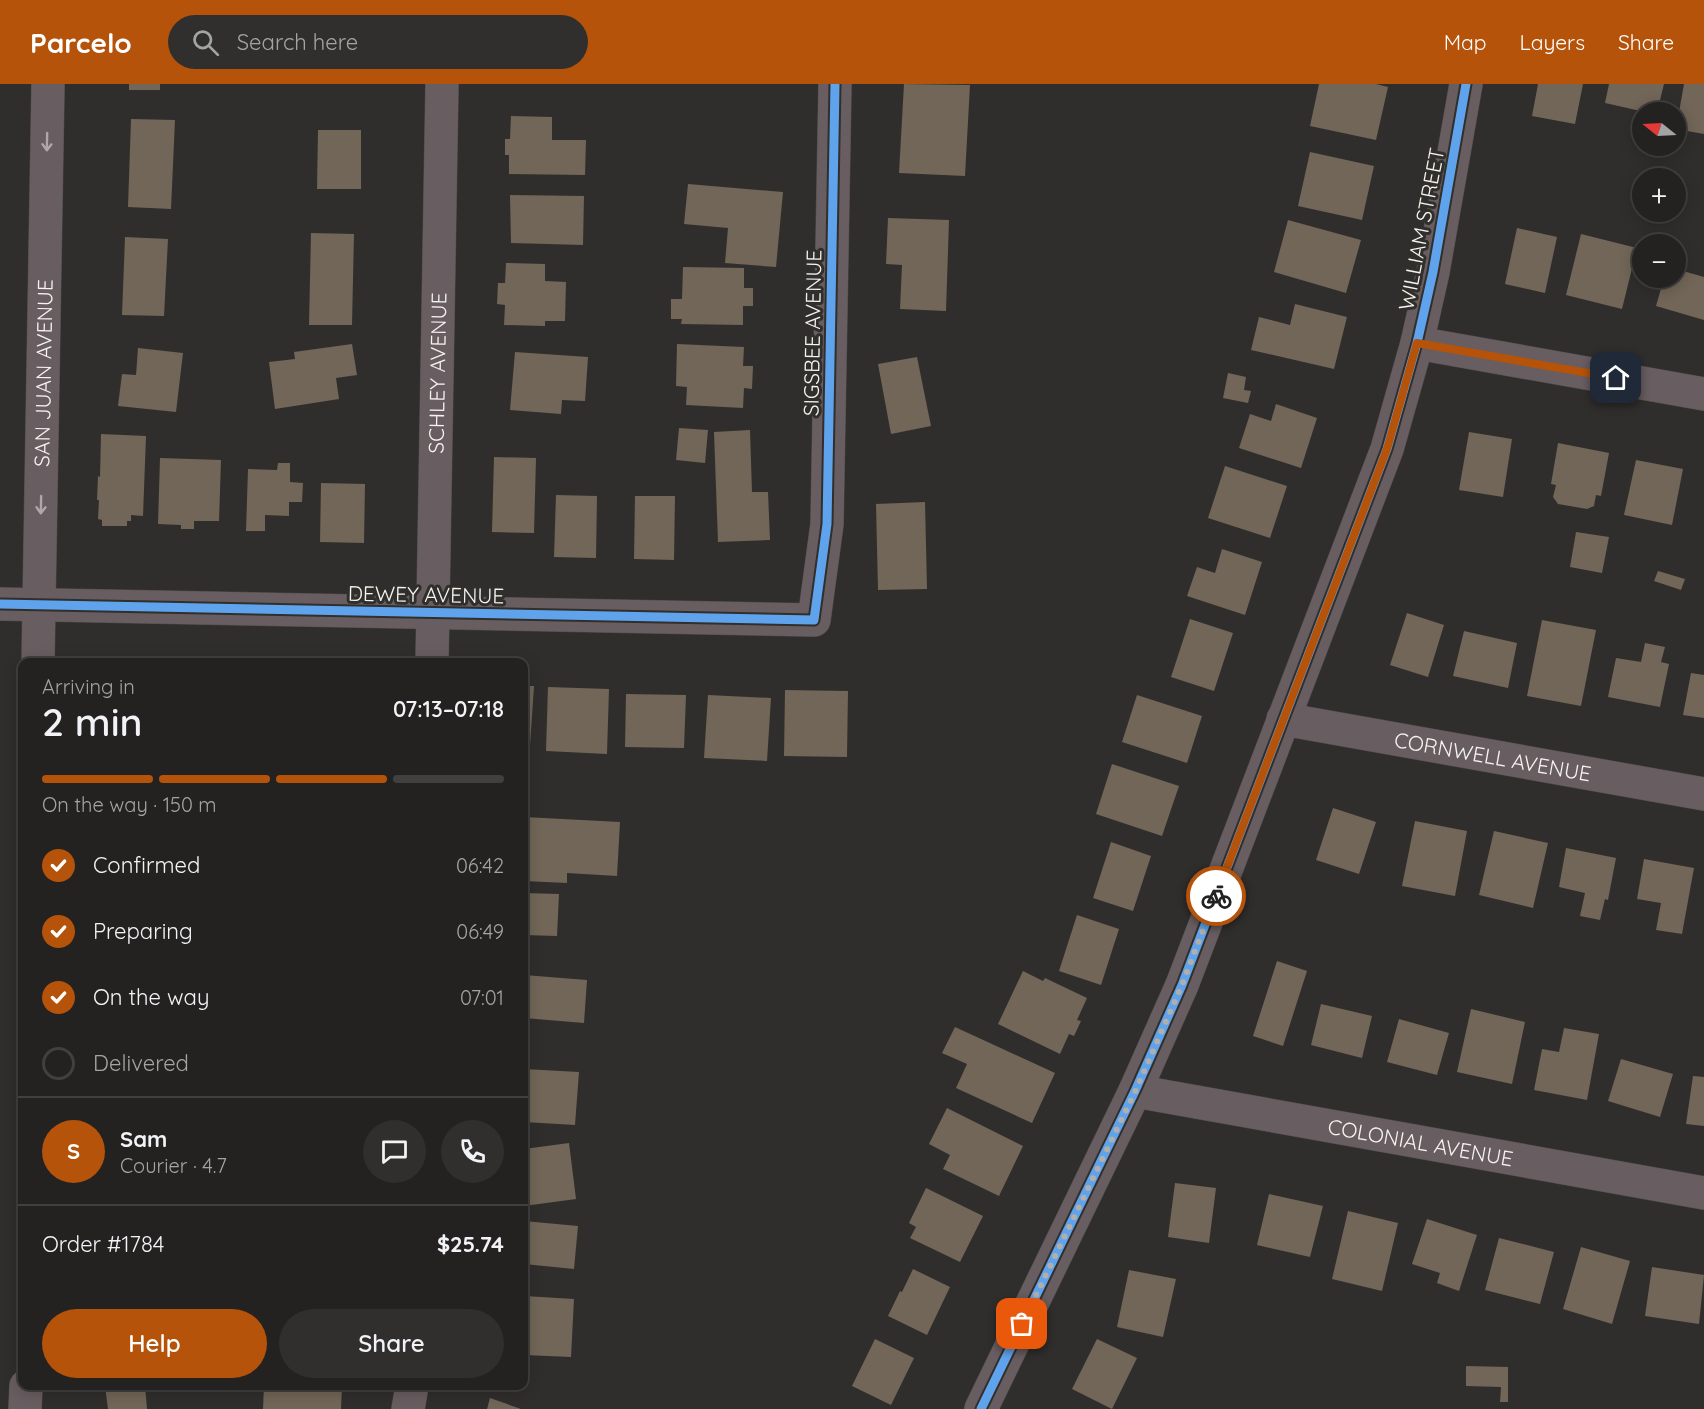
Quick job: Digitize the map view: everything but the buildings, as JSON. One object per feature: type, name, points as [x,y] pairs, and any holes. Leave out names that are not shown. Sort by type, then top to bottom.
[{"type":"street","name":"SAN JUAN AVENUE","points":[[38,658],[48,84]]},
{"type":"street","name":"SCHLEY AVENUE","points":[[432,658],[442,84]]},
{"type":"street","name":"SIGSBEE AVENUE","points":[[819,581],[826,524],[835,84]]},
{"type":"street","name":"WILLIAM STREET","points":[[981,1409],[1135,1092],[1182,985],[1387,449],[1417,343],[1433,272],[1466,84]]},
{"type":"street","points":[[1417,343],[1704,394]]},
{"type":"street","name":"DEWEY AVENUE","points":[[0,604],[814,620],[819,581]]},
{"type":"street","name":"CORNWELL AVENUE","points":[[1283,718],[1704,794]]},
{"type":"street","name":"COLONIAL AVENUE","points":[[1135,1092],[1704,1193]]},
{"type":"street","points":[[25,1409],[26,1390]]},
{"type":"street","points":[[408,1409],[411,1390]]},
{"type":"cycle path","points":[[0,604],[814,620],[827,524],[835,84]]},
{"type":"cycle path","points":[[981,1409],[1135,1091],[1182,985],[1387,449],[1417,343],[1433,272],[1466,84]]},
{"type":"way so far","points":[[1022,1324],[1135,1092],[1182,985],[1216,896]]},
{"type":"route","points":[[1216,896],[1387,449],[1417,343],[1616,378]]}]
